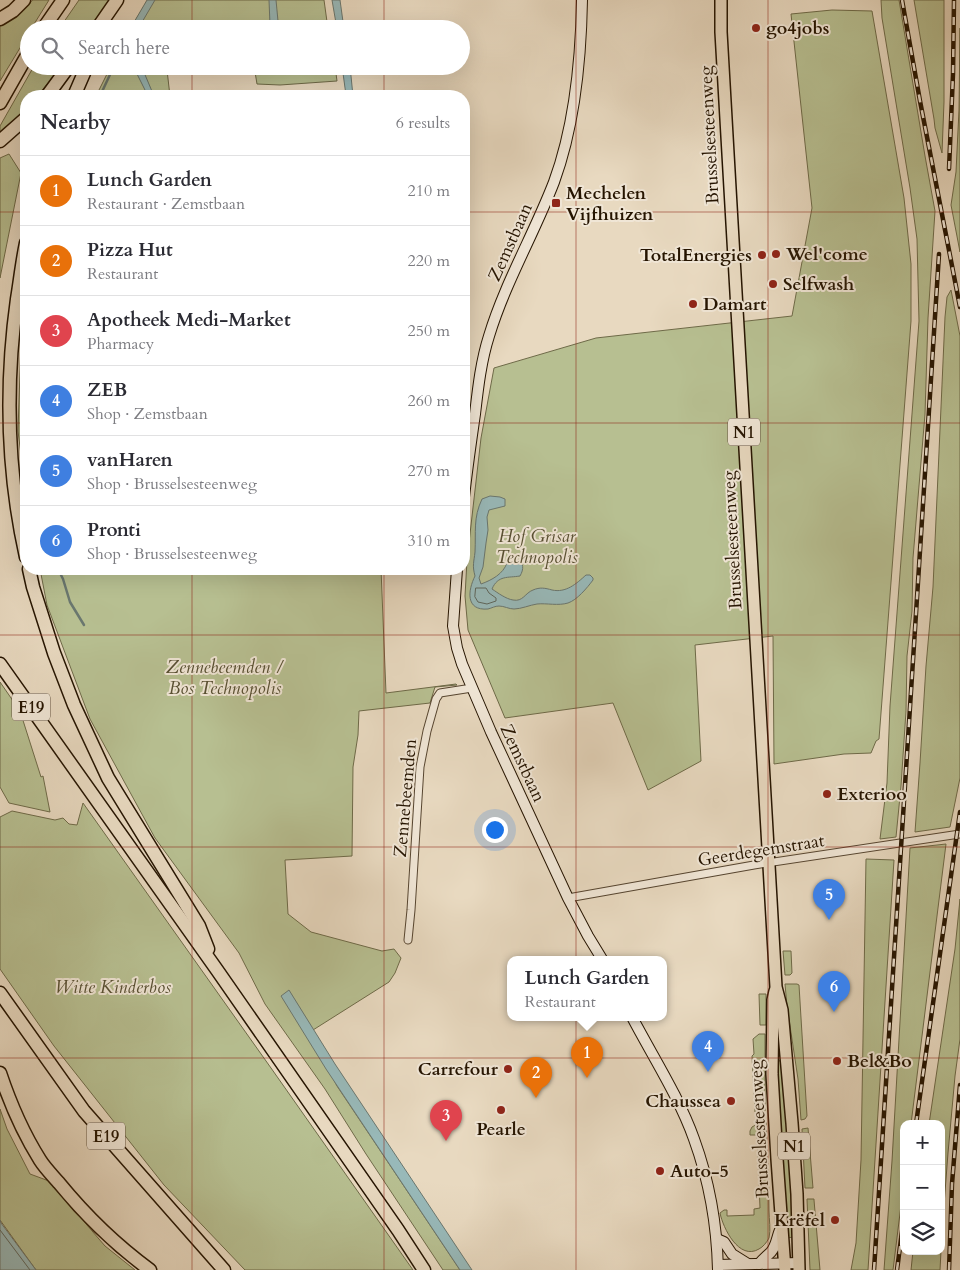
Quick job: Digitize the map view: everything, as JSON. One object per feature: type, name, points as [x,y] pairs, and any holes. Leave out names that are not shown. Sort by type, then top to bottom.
[{"type":"highway","points":[[0,19],[13,11],[24,0]]},
{"type":"highway","points":[[49,20],[63,0]]},
{"type":"highway","points":[[103,20],[117,0]]},
{"type":"highway","points":[[111,20],[122,0]]},
{"type":"highway","points":[[0,103],[20,68]]},
{"type":"highway","points":[[52,90],[63,75]]},
{"type":"highway","points":[[77,90],[84,75]]},
{"type":"highway","points":[[0,141],[20,123]]},
{"type":"highway","points":[[20,278],[10,359],[9,408],[12,469],[20,531]]},
{"type":"highway","points":[[30,575],[54,653],[74,705],[108,778],[199,926],[217,970]]},
{"type":"highway","name":"E19","points":[[0,664],[217,970],[424,1270]]},
{"type":"highway","name":"E19","points":[[0,993],[84,1111],[224,1270]]},
{"type":"highway","points":[[0,1073],[19,1121],[40,1160],[72,1199],[106,1234],[150,1270]]},
{"type":"main road","name":"Brusselsesteenweg","points":[[721,0],[721,32],[776,987],[782,1010],[792,1123],[797,1194],[799,1266]]},
{"type":"main road","name":"Brusselsesteenweg","points":[[776,987],[773,1000],[772,1074],[785,1267]]},
{"type":"street","name":"Zemstbaan","points":[[470,451],[488,338],[504,295],[548,196],[566,140],[577,81],[582,0]]},
{"type":"street","name":"Zemstbaan","points":[[457,575],[453,626],[459,656],[491,732],[568,898],[600,956]]},
{"type":"street","name":"Zennebeemden","points":[[408,940],[412,910],[420,766],[427,731],[436,699],[440,693],[472,688]]},
{"type":"street","name":"Geerdegemstraat","points":[[568,898],[769,863],[960,834]]},
{"type":"street","points":[[634,1021],[678,1102],[706,1175],[713,1203],[718,1267],[753,1264],[785,1267],[799,1266]]},
{"type":"street","points":[[753,1264],[771,1252],[781,1227]]},
{"type":"street","points":[[717,1239],[724,1242],[732,1254],[753,1264]]},
{"type":"green space","points":[[33,0],[49,0],[37,20],[20,20],[20,48],[0,81],[0,26]]},
{"type":"green space","points":[[79,0],[112,0],[98,20],[65,20]]},
{"type":"green space","points":[[148,0],[324,0],[327,20],[136,20]]},
{"type":"green space","points":[[881,0],[899,0],[935,211],[928,318],[925,414],[913,558],[912,611],[907,656],[906,711],[901,786],[896,837],[880,839],[887,783],[890,706],[919,321],[917,239],[882,18]]},
{"type":"green space","points":[[914,0],[944,0],[942,153],[935,128]]},
{"type":"green space","name":"Hof Grisar Technopolis","points":[[832,10],[872,11],[904,198],[911,264],[911,321],[879,739],[876,741],[871,753],[844,754],[774,764],[773,636],[695,645],[701,761],[648,790],[613,703],[505,718],[468,630],[465,596],[466,575],[470,575],[470,534],[481,438],[494,368],[596,338],[792,316],[812,208],[791,14]]},
{"type":"green space","points":[[960,28],[960,252],[951,205],[956,172]]},
{"type":"green space","points":[[29,75],[55,75],[42,90],[20,90]]},
{"type":"green space","points":[[106,75],[168,75],[169,90],[99,90]]},
{"type":"green space","points":[[256,75],[336,75],[337,81],[280,85],[257,84]]},
{"type":"green space","points":[[20,91],[20,115],[0,133],[0,126]]},
{"type":"green space","points":[[9,154],[20,171],[20,178],[0,278],[0,158]]},
{"type":"green space","points":[[951,290],[960,336],[960,778],[950,827],[915,832],[933,587],[945,317],[947,297]]},
{"type":"green space","points":[[20,372],[20,447],[18,431]]},
{"type":"green space","name":"Zennebeemden / Bos Technopolis","points":[[41,575],[381,575],[386,693],[456,684],[457,685],[435,687],[430,703],[359,711],[358,735],[353,767],[352,856],[285,860],[288,914],[311,932],[382,951],[394,949],[401,958],[389,982],[313,1030],[289,991],[337,1086],[460,1270],[443,1270],[325,1089],[265,1004],[239,953],[155,838],[90,719],[47,605]]},
{"type":"green space","points":[[0,682],[20,711],[41,777],[43,776],[50,812],[9,803],[0,787]]},
{"type":"green space","name":"Witte Kinderbos","points":[[83,803],[413,1270],[245,1270],[164,1185],[54,1046],[0,969],[0,817],[12,811],[55,820],[63,818],[69,824],[77,825]]},
{"type":"green space","points":[[946,844],[912,1120],[900,1120],[900,1213],[893,1270],[884,1270],[892,1161],[910,848]]},
{"type":"green space","points":[[866,859],[894,860],[868,1270],[851,1270],[856,1243],[861,1160]]},
{"type":"green space","points":[[960,899],[960,1039],[945,1194],[945,1120],[930,1120],[955,949]]},
{"type":"green space","points":[[783,951],[791,951],[792,973],[790,975],[785,975]]},
{"type":"green space","points":[[785,984],[799,985],[807,1116],[801,1120],[798,1079]]},
{"type":"green space","points":[[759,994],[766,994],[766,1025],[760,1025]]},
{"type":"green space","points":[[759,1034],[765,1034],[765,1111],[755,1112],[752,1056],[754,1054],[753,1039]]},
{"type":"green space","points":[[780,1060],[782,1061],[787,1116],[794,1237],[786,1238],[778,1091],[778,1063]]},
{"type":"green space","points":[[0,1109],[7,1129],[30,1174],[49,1181],[105,1246],[135,1270],[36,1270],[0,1220]]},
{"type":"green space","points":[[761,1122],[766,1122],[770,1232],[765,1244],[752,1252],[745,1251],[733,1241],[728,1234],[720,1213],[727,1210],[727,1216],[754,1215],[754,1209],[760,1208],[757,1135],[750,1135],[750,1131],[752,1127]]},
{"type":"green space","points":[[808,1128],[813,1188],[805,1188],[802,1129]]},
{"type":"green space","points":[[807,1199],[814,1199],[820,1270],[810,1270]]},
{"type":"green space","points":[[913,1255],[941,1255],[940,1270],[911,1270]]},
{"type":"water","points":[[147,0],[155,0],[143,20],[135,20]]},
{"type":"water","points":[[269,0],[276,0],[278,20],[270,20]]},
{"type":"water","points":[[332,0],[340,0],[343,20],[335,20]]},
{"type":"water","points":[[138,75],[145,75],[151,90],[145,90]]},
{"type":"water","points":[[343,75],[351,75],[352,90],[345,90]]},
{"type":"water","points":[[490,496],[505,499],[505,506],[489,510],[483,567],[479,578],[481,584],[497,576],[507,563],[517,559],[523,566],[520,576],[500,579],[492,589],[502,596],[516,600],[522,599],[530,591],[538,588],[562,590],[575,584],[586,575],[590,575],[593,580],[578,597],[564,604],[537,604],[514,609],[499,606],[488,609],[475,607],[470,599],[470,593],[475,576],[473,566],[476,519],[482,499]]},
{"type":"water","points":[[289,990],[335,1064],[472,1270],[460,1270],[326,1069],[281,996]]},
{"type":"water","points":[[0,1220],[1,1223],[36,1270],[0,1270]]},
{"type":"waterway","points":[[103,90],[110,75]]},
{"type":"waterway","points":[[61,575],[70,602],[84,625]]},
{"type":"railway","points":[[902,0],[960,307]]},
{"type":"railway","points":[[949,169],[954,0]]},
{"type":"railway","points":[[874,1270],[939,254]]},
{"type":"railway","points":[[917,1120],[960,812]]},
{"type":"railway","points":[[949,1270],[952,1184],[960,1085]]},
{"type":"railway","points":[[897,1270],[900,1247]]},
{"type":"place","name":"go4jobs","points":[[756,28]]},
{"type":"place","name":"Mechelen Vijfhuizen","points":[[556,203]]},
{"type":"place","name":"Wel'come","points":[[776,254]]},
{"type":"place","name":"TotalEnergies","points":[[762,255]]},
{"type":"place","name":"Selfwash","points":[[773,284]]},
{"type":"place","name":"Damart","points":[[693,304]]},
{"type":"place","name":"Exterioo","points":[[827,794]]},
{"type":"place","name":"vanHaren","points":[[829,920]]},
{"type":"place","name":"Pronti","points":[[834,1012]]},
{"type":"place","name":"Bel&Bo","points":[[837,1061]]},
{"type":"place","name":"Carrefour","points":[[508,1069]]},
{"type":"place","name":"ZEB","points":[[708,1072]]},
{"type":"place","name":"Lunch Garden","points":[[587,1078]]},
{"type":"place","name":"Pizza Hut","points":[[536,1098]]},
{"type":"place","name":"Chaussea","points":[[731,1101]]},
{"type":"place","name":"Pearle","points":[[501,1110]]},
{"type":"place","name":"Apotheek Medi-Market","points":[[446,1141]]},
{"type":"place","name":"Auto-5","points":[[660,1171]]},
{"type":"place","name":"Krëfel","points":[[835,1220]]}]
